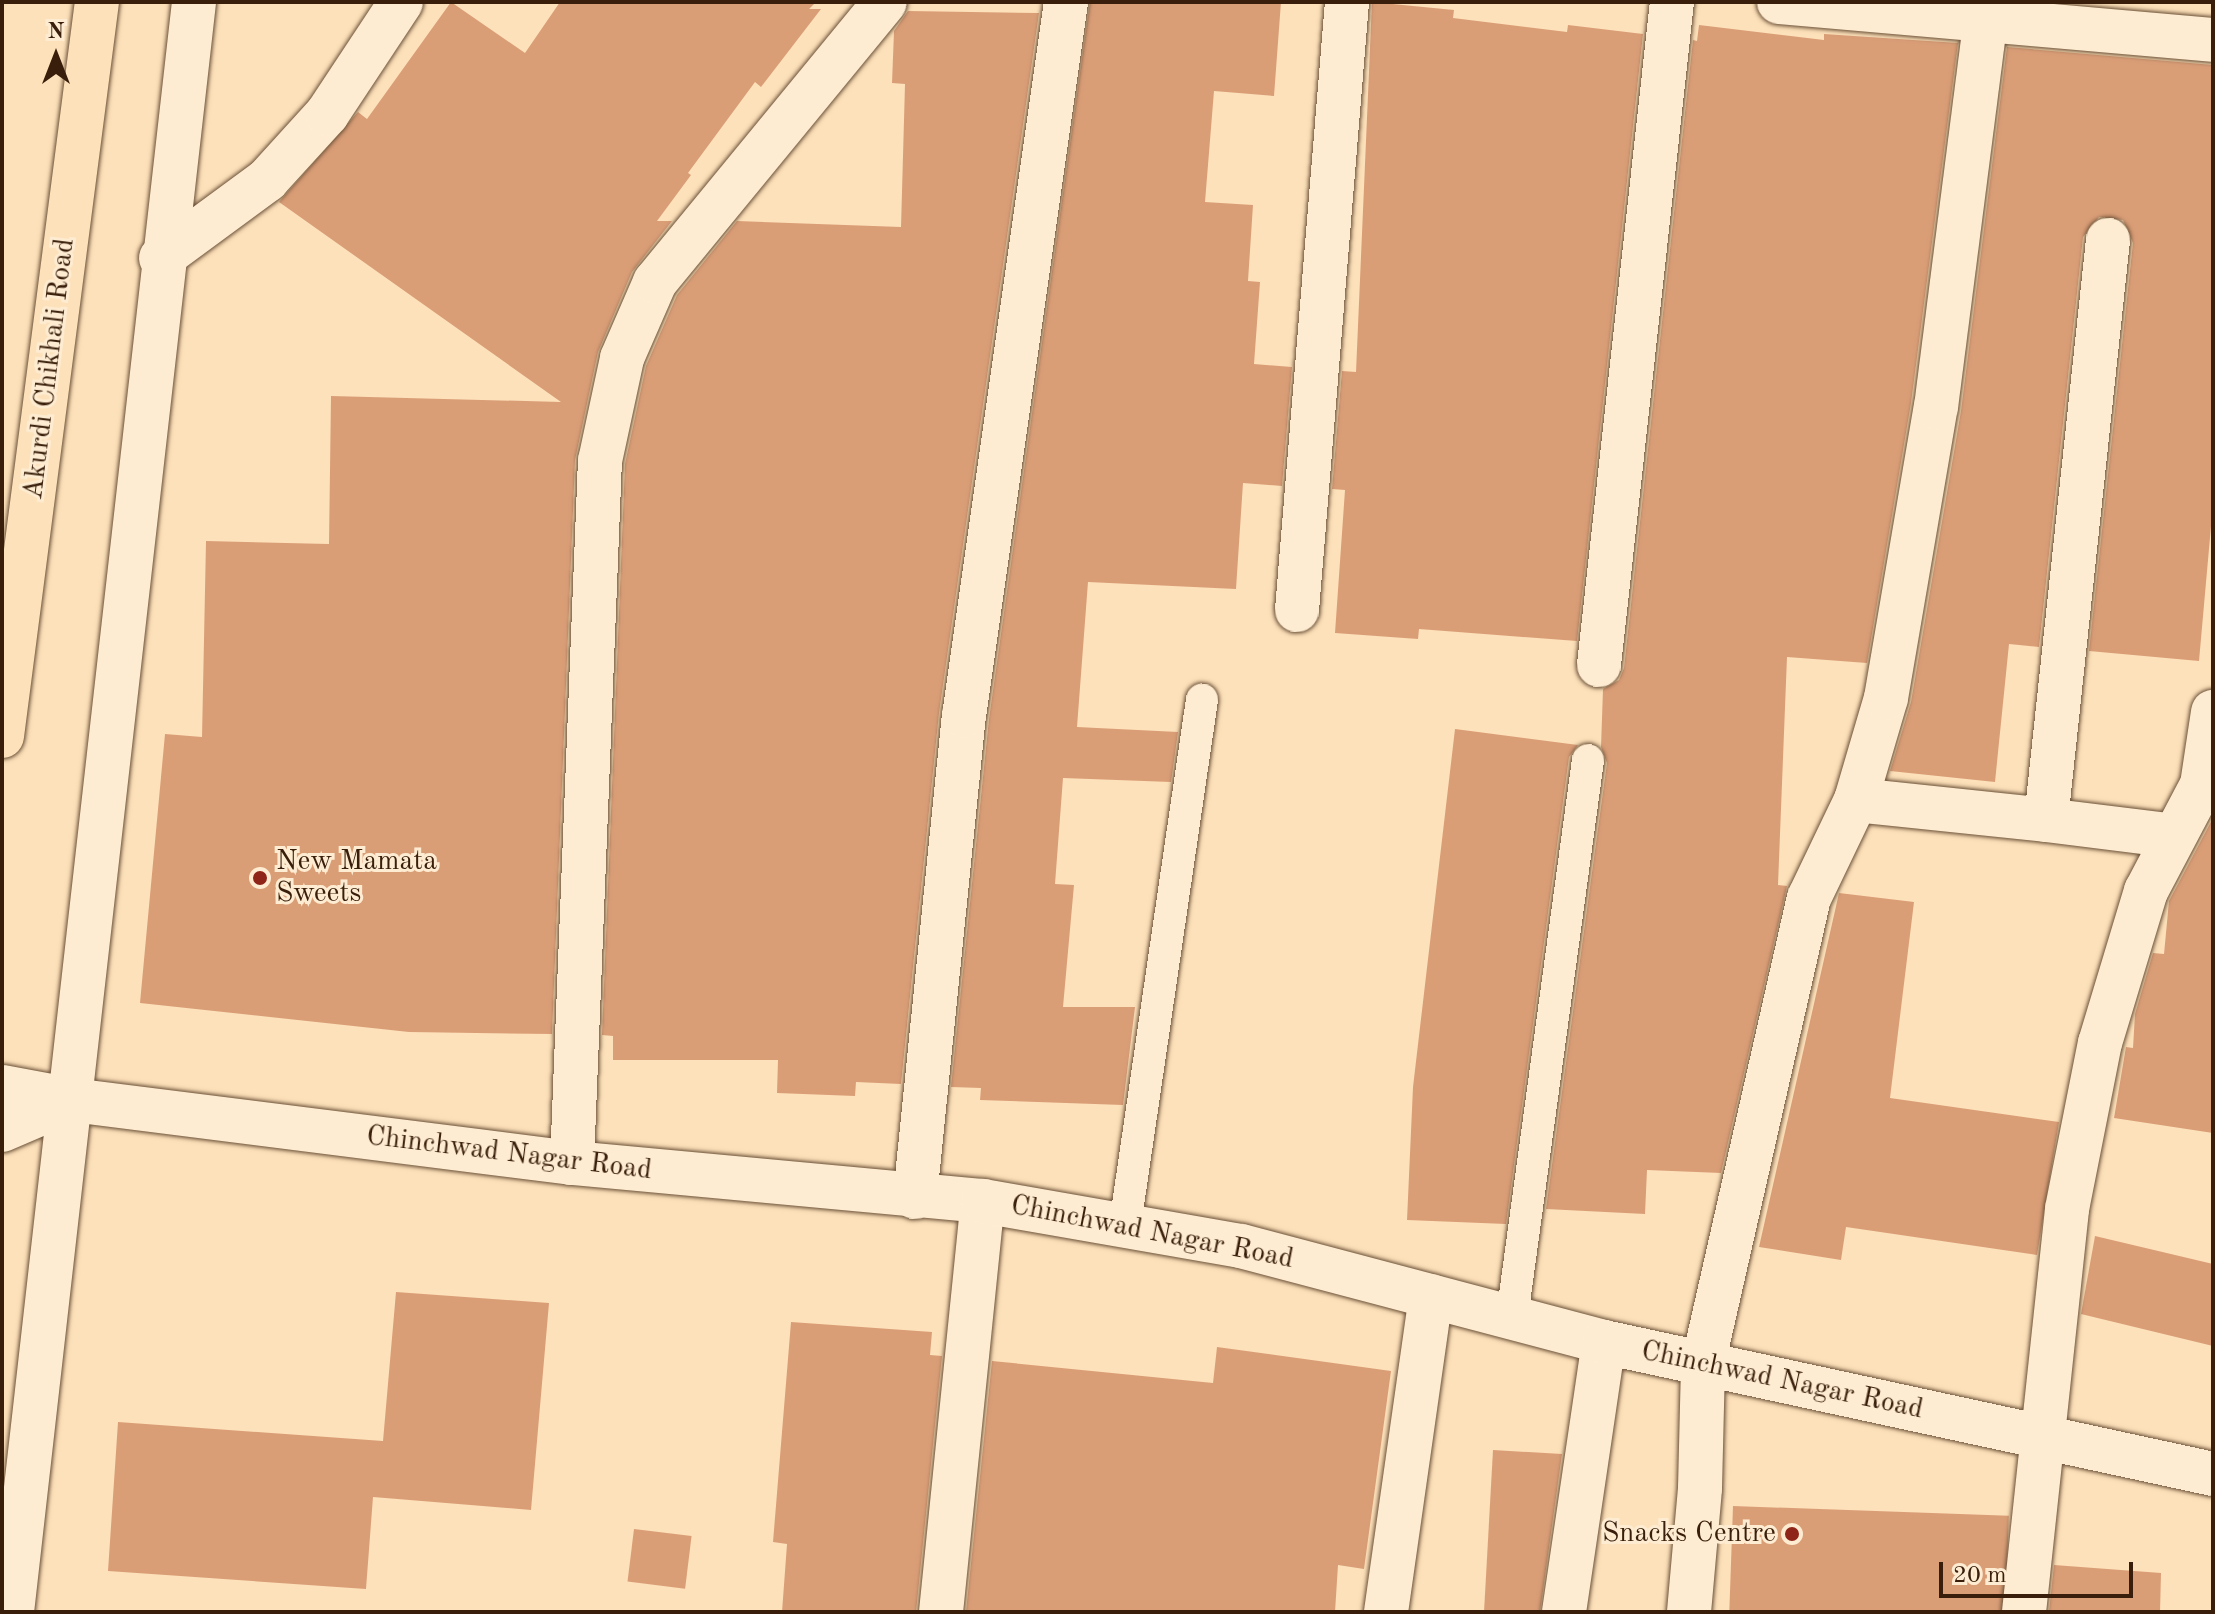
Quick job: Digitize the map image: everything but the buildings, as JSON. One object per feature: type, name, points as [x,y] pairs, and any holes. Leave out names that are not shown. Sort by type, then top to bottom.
[{"type":"main road","name":"Akurdi Chikhali Road","points":[[2,736],[97,2]]},
{"type":"street","points":[[12,1612],[72,1100],[161,258],[194,2]]},
{"type":"street","points":[[161,258],[267,180],[327,114],[401,2]]},
{"type":"street","points":[[572,1163],[600,461],[622,358],[655,282],[885,2]]},
{"type":"street","points":[[915,1197],[964,716],[1066,2]]},
{"type":"street","points":[[1297,610],[1347,2]]},
{"type":"street","points":[[1599,665],[1672,2]]},
{"type":"street","points":[[1779,2],[1986,12],[2213,40]]},
{"type":"street","points":[[1689,1612],[1700,1488],[1703,1364],[1809,898],[1856,800],[1886,698],[1936,407],[1986,12]]},
{"type":"street","points":[[2046,820],[2108,240]]},
{"type":"street","points":[[2024,1612],[2046,1439],[2067,1209],[2100,1043],[2146,891],[2202,785],[2213,712]]},
{"type":"street","points":[[1856,800],[2174,836]]},
{"type":"street","name":"Chinchwad Nagar Road","points":[[2,1087],[72,1100],[572,1163],[983,1201],[1125,1225],[1241,1246],[1604,1342],[2213,1474]]},
{"type":"street","points":[[2,1130],[72,1100]]},
{"type":"street","points":[[941,1612],[983,1201]]},
{"type":"street","points":[[1386,1612],[1431,1296]]},
{"type":"street","points":[[1564,1612],[1604,1342]]},
{"type":"lane","points":[[1125,1225],[1202,700]]},
{"type":"lane","points":[[1512,1317],[1588,760]]},
{"type":"place","name":"New Mamata Sweets","points":[[260,878]]},
{"type":"place","name":"Snacks Centre","points":[[1792,1534]]}]
